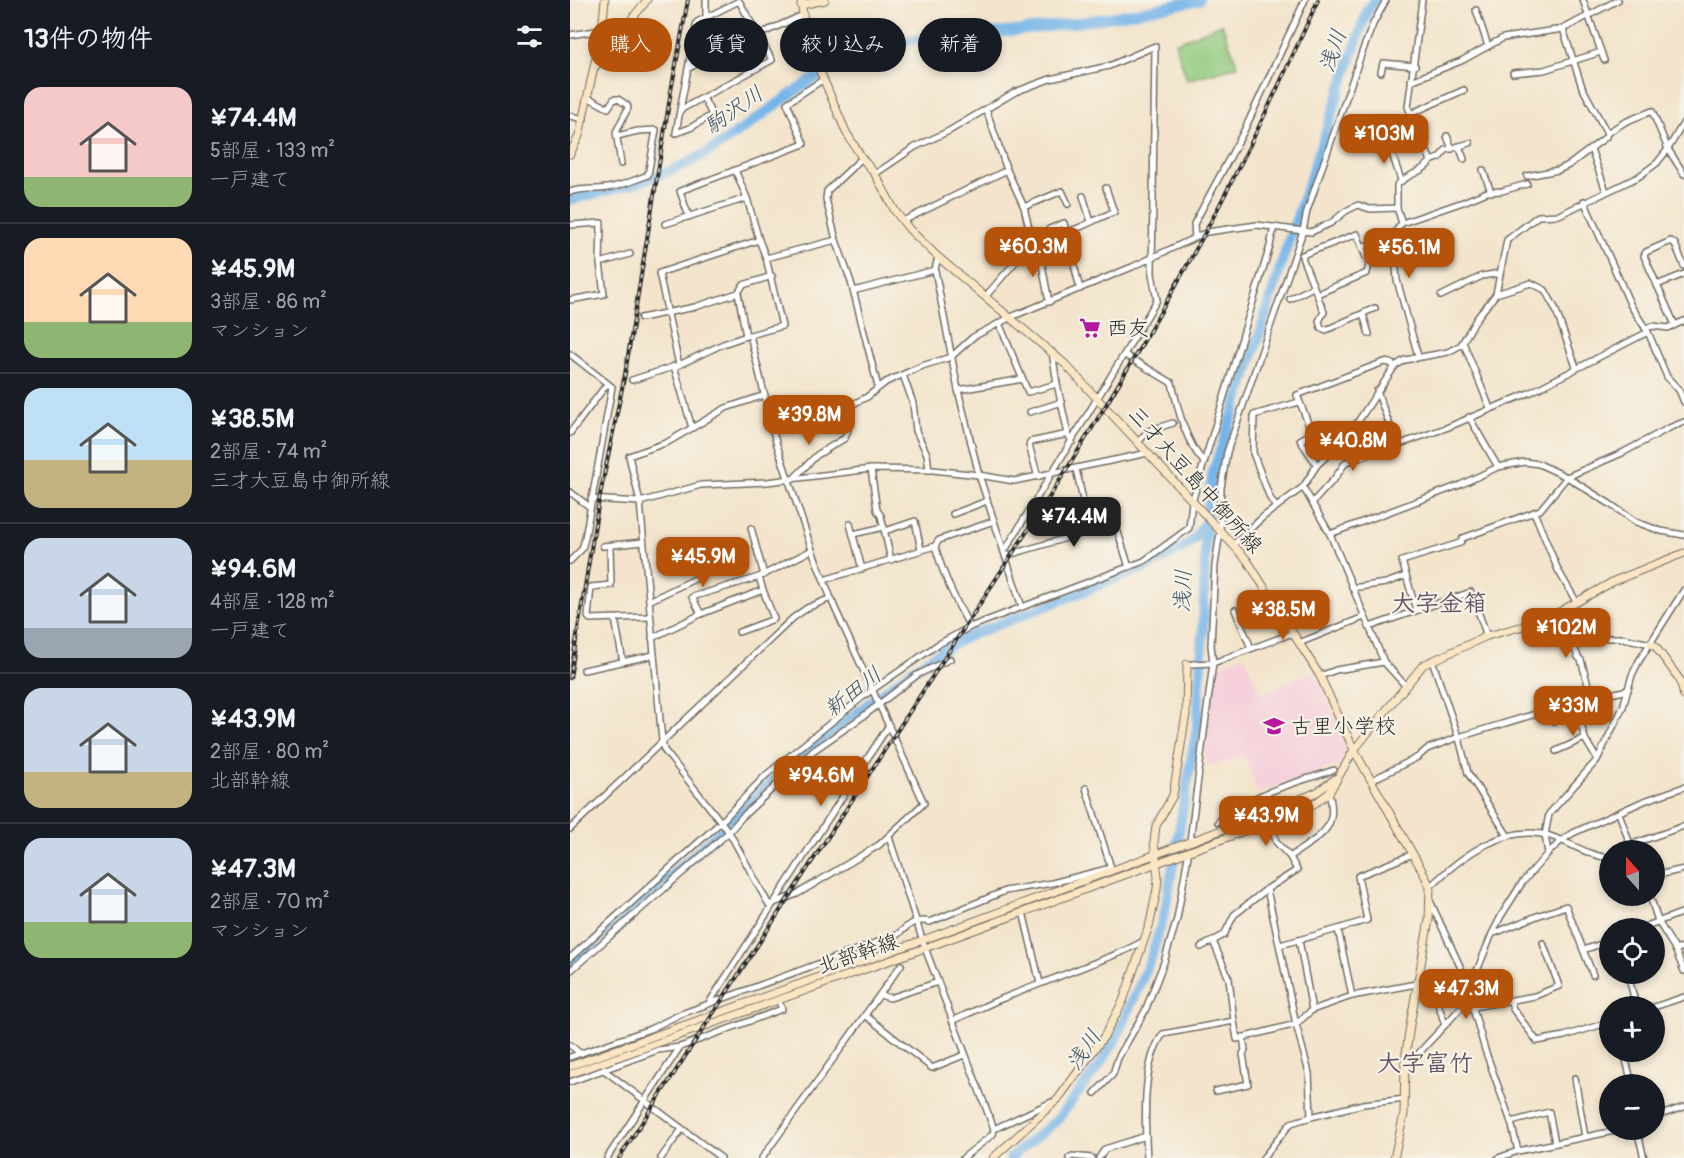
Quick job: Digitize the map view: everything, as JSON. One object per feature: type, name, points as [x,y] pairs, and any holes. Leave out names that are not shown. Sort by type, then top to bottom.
[{"type":"street","points":[[603,18],[605,0]]},
{"type":"street","points":[[632,18],[647,0]]},
{"type":"street","points":[[706,0],[706,18],[739,0],[749,18]]},
{"type":"street","points":[[801,2],[825,0]]},
{"type":"street","points":[[1195,238],[1194,224],[1244,131],[1305,0]]},
{"type":"street","points":[[1095,1093],[1113,1074],[1119,1058],[1145,1011],[1164,962],[1177,919],[1211,662],[1215,565],[1221,488],[1227,452],[1361,55],[1373,24],[1386,0]]},
{"type":"street","points":[[1427,0],[1422,3],[1408,107],[1431,161]]},
{"type":"street","points":[[1583,0],[1604,60]]},
{"type":"street","points":[[1411,81],[1461,61],[1503,38],[1563,29],[1618,0]]},
{"type":"street","name":"三才大豆島中御所線","points":[[801,2],[822,75],[846,132],[903,221],[938,256],[1052,351],[1247,560],[1308,654],[1354,750],[1430,887],[1429,920],[1416,984],[1405,1068],[1404,1114],[1394,1158]]},
{"type":"street","points":[[1476,10],[1488,46]]},
{"type":"street","points":[[768,29],[803,15]]},
{"type":"street","points":[[1563,29],[1582,87],[1607,133]]},
{"type":"street","points":[[570,35],[588,32]]},
{"type":"street","points":[[875,174],[915,147],[949,131],[1015,92],[1050,79],[1109,66],[1155,46],[1152,282],[1157,300],[1005,554]]},
{"type":"street","points":[[1514,73],[1544,70],[1601,52]]},
{"type":"street","points":[[1381,72],[1383,63],[1415,66]]},
{"type":"street","points":[[570,154],[584,119],[593,72]]},
{"type":"street","points":[[688,72],[676,133],[712,115],[703,97]]},
{"type":"street","points":[[680,110],[750,72]]},
{"type":"street","points":[[689,217],[680,191],[804,144],[787,103],[822,75]]},
{"type":"street","points":[[1410,114],[1464,90]]},
{"type":"street","points":[[587,97],[608,108],[614,99],[627,105],[628,108],[616,132],[621,164]]},
{"type":"street","points":[[986,110],[1007,170],[1024,207],[1049,302]]},
{"type":"street","points":[[1527,176],[1558,170],[1569,165],[1606,137],[1607,133],[1625,122],[1652,111],[1668,149],[1684,174]]},
{"type":"street","points":[[570,116],[584,119]]},
{"type":"street","points":[[1233,545],[1276,507],[1303,487],[1317,465],[1347,438],[1395,366],[1404,360],[1418,356],[1448,352],[1463,342],[1477,318],[1496,294],[1507,240],[1538,216],[1559,215],[1638,177],[1657,163],[1684,122]]},
{"type":"street","points":[[570,192],[578,189],[588,191],[610,188],[629,183],[648,174],[656,130],[617,136]]},
{"type":"street","points":[[1447,136],[1452,149]]},
{"type":"street","points":[[1371,142],[1387,139],[1401,180]]},
{"type":"street","points":[[1402,223],[1397,208],[1397,185],[1401,180],[1427,167],[1431,161],[1439,158],[1446,150],[1470,143]]},
{"type":"street","points":[[1459,146],[1464,159]]},
{"type":"street","points":[[1591,149],[1606,191]]},
{"type":"street","points":[[862,158],[827,191],[826,200],[878,387]]},
{"type":"street","points":[[632,380],[676,365],[723,344],[782,326],[772,276],[747,198],[735,170]]},
{"type":"street","points":[[903,221],[1007,170]]},
{"type":"street","points":[[1483,170],[1491,192]]},
{"type":"street","points":[[1363,247],[1393,235],[1402,223],[1491,192],[1527,184]]},
{"type":"street","points":[[1066,232],[1081,229],[1114,212],[1106,188]]},
{"type":"street","points":[[1024,207],[1062,191],[1068,204]]},
{"type":"street","points":[[1083,196],[1091,222]]},
{"type":"street","points":[[665,224],[747,198]]},
{"type":"street","points":[[1584,201],[1631,306],[1647,330],[1667,377],[1679,390],[1684,402]]},
{"type":"street","points":[[795,477],[817,455],[845,438],[848,429],[847,407],[867,397],[878,387],[922,366],[951,357],[973,337],[1011,317],[1207,232],[1257,225],[1311,232],[1331,223],[1358,205],[1370,208],[1397,208]]},
{"type":"street","points":[[570,225],[601,223],[600,263],[604,294],[570,300]]},
{"type":"street","points":[[985,297],[1023,253],[1051,246],[1049,229],[1064,223],[1080,289]]},
{"type":"street","points":[[570,971],[725,827],[766,775],[937,645],[970,627],[1129,567],[1154,555],[1189,528],[1192,502],[1275,227]]},
{"type":"street","points":[[1317,294],[1367,273],[1370,265],[1357,234],[1302,255],[1313,287],[1324,312],[1319,321],[1321,328],[1326,330],[1376,308]]},
{"type":"street","points":[[1393,235],[1397,280],[1418,356]]},
{"type":"street","points":[[692,428],[676,365],[659,273],[759,240]]},
{"type":"street","points":[[766,258],[836,240]]},
{"type":"street","points":[[1675,325],[1644,256],[1646,252],[1671,241],[1684,266]]},
{"type":"street","points":[[600,263],[630,254]]},
{"type":"street","points":[[938,256],[935,270],[958,390],[979,475],[1022,608]]},
{"type":"street","points":[[853,291],[935,270]]},
{"type":"street","points":[[1441,296],[1482,276],[1500,273]]},
{"type":"street","points":[[1658,285],[1684,274]]},
{"type":"street","points":[[641,318],[695,307],[738,293],[743,285],[772,276]]},
{"type":"street","points":[[1496,294],[1531,283],[1545,290],[1555,308],[1576,367]]},
{"type":"street","points":[[1290,299],[1313,287]]},
{"type":"street","points":[[738,293],[765,395],[774,440],[795,495],[812,550],[831,598],[924,803],[889,837],[796,894],[769,905],[725,827],[664,750],[640,502],[629,456],[668,442],[726,408],[765,395]]},
{"type":"street","points":[[1363,314],[1369,334]]},
{"type":"street","points":[[1312,503],[1346,462],[1446,428],[1531,392],[1653,326],[1668,328],[1684,321]]},
{"type":"street","points":[[999,323],[1028,392],[1057,384]]},
{"type":"street","points":[[1463,342],[1490,408]]},
{"type":"street","points":[[1052,351],[1057,384],[1068,434],[1072,442]]},
{"type":"street","points":[[570,354],[612,387],[585,538],[582,549],[570,560]]},
{"type":"street","points":[[1125,355],[1172,383],[1178,410],[1191,443],[1204,462]]},
{"type":"street","points":[[1317,465],[1300,440],[1312,433],[1297,395],[1384,362],[1395,366]]},
{"type":"street","points":[[903,375],[914,403],[916,431],[927,454],[929,470]]},
{"type":"street","points":[[958,390],[1023,379]]},
{"type":"street","points":[[570,433],[607,384]]},
{"type":"street","points":[[1377,391],[1397,445]]},
{"type":"street","points":[[1030,412],[1062,402]]},
{"type":"street","points":[[1276,507],[1270,498],[1253,453],[1254,415],[1299,402]]},
{"type":"street","points":[[1469,417],[1498,467]]},
{"type":"street","points":[[1416,610],[1402,561],[1460,543],[1463,538],[1534,512],[1546,504],[1568,477],[1684,422]]},
{"type":"street","points":[[1138,442],[1148,431],[1173,423]]},
{"type":"street","points":[[1038,477],[1029,445],[1030,441],[1068,434]]},
{"type":"street","points":[[591,499],[640,502],[701,485],[739,484],[871,469],[929,470],[979,475],[1014,482],[1148,453]]},
{"type":"street","points":[[1330,534],[1460,485],[1498,467],[1526,462],[1539,464],[1568,477],[1636,522],[1661,531],[1684,535]]},
{"type":"street","points":[[871,469],[877,510],[881,516],[891,560]]},
{"type":"street","points":[[1076,469],[1090,531]]},
{"type":"street","points":[[1303,487],[1330,534],[1384,662],[1405,685]]},
{"type":"street","points":[[570,492],[590,507]]},
{"type":"street","points":[[953,514],[987,501]]},
{"type":"street","points":[[1534,512],[1558,570],[1577,603]]},
{"type":"street","points":[[853,534],[915,521],[921,550]]},
{"type":"street","points":[[824,580],[935,546],[939,540],[994,521]]},
{"type":"street","points":[[850,524],[862,569]]},
{"type":"street","points":[[1005,554],[1116,526],[1129,567]]},
{"type":"street","points":[[739,632],[774,619],[763,590],[751,528]]},
{"type":"street","points":[[643,542],[606,546],[611,585],[591,587],[588,617],[590,619],[650,617]]},
{"type":"street","points":[[649,601],[705,574],[695,544]]},
{"type":"street","points":[[935,546],[940,566],[970,627]]},
{"type":"street","points":[[701,614],[692,597],[762,576],[812,550]]},
{"type":"street","points":[[1270,816],[1310,807],[1329,793],[1354,750],[1423,665],[1487,636],[1545,620],[1614,581],[1684,553]]},
{"type":"street","points":[[1352,588],[1386,583],[1405,576]]},
{"type":"street","points":[[652,638],[701,614],[763,590]]},
{"type":"street","points":[[1548,854],[1545,835],[1551,810],[1597,760],[1623,707],[1639,661],[1684,590]]},
{"type":"street","points":[[1369,627],[1471,592],[1487,636]]},
{"type":"street","points":[[570,829],[793,618],[807,608],[831,598]]},
{"type":"street","points":[[1235,610],[1242,619],[1251,648]]},
{"type":"street","points":[[1560,612],[1581,660],[1592,699]]},
{"type":"street","points":[[1299,643],[1364,617]]},
{"type":"street","points":[[615,619],[623,662]]},
{"type":"street","points":[[993,1158],[1058,1100],[1105,1035],[1123,1001],[1144,941],[1157,889],[1156,863],[1159,853],[1156,826],[1173,795],[1182,746],[1190,664],[1211,662],[1293,633]]},
{"type":"street","points":[[1608,638],[1623,638],[1655,646],[1680,680],[1684,696]]},
{"type":"street","points":[[584,670],[654,655]]},
{"type":"street","points":[[570,958],[725,827],[742,817],[813,751],[917,675],[950,659]]},
{"type":"street","points":[[1432,660],[1472,780],[1508,836]]},
{"type":"street","points":[[1320,676],[1336,670],[1384,662]]},
{"type":"street","points":[[1372,780],[1418,757],[1427,749],[1458,737],[1575,702],[1628,690]]},
{"type":"street","points":[[1575,702],[1585,738],[1597,760]]},
{"type":"street","points":[[1550,710],[1554,721]]},
{"type":"street","points":[[709,1003],[889,725]]},
{"type":"street","points":[[1556,751],[1585,738]]},
{"type":"street","points":[[1187,846],[1270,816],[1322,790],[1344,768]]},
{"type":"street","points":[[1218,822],[1226,815],[1262,796],[1334,770]]},
{"type":"street","points":[[1515,1154],[1511,1122],[1485,1050],[1470,998],[1470,988],[1492,934],[1512,898],[1561,841],[1574,832],[1644,801],[1684,787]]},
{"type":"street","points":[[570,1057],[650,1029],[709,1003],[897,935],[916,921],[930,922],[1005,891],[1052,883],[1111,868],[1086,788]]},
{"type":"street","points":[[1290,857],[1320,838],[1329,828],[1332,804],[1329,793]]},
{"type":"street","points":[[1201,947],[1224,935],[1234,915],[1267,889],[1297,870],[1290,857],[1276,842],[1270,816],[1262,796]]},
{"type":"street","points":[[1619,813],[1628,840]]},
{"type":"street","points":[[1650,840],[1684,826]]},
{"type":"street","points":[[1430,887],[1457,862],[1484,846],[1520,833],[1545,835],[1577,849],[1599,855]]},
{"type":"street","points":[[889,837],[925,948],[994,1129],[993,1134],[963,1158]]},
{"type":"street","name":"北部幹線","points":[[570,1074],[923,940],[1159,853],[1187,846]]},
{"type":"street","name":"北部幹線","points":[[570,1066],[925,948],[1156,863],[1187,846]]},
{"type":"street","points":[[1280,945],[1367,920],[1358,876],[1413,854]]},
{"type":"street","points":[[1665,873],[1684,869]]},
{"type":"street","points":[[1019,889],[1021,904]]},
{"type":"street","points":[[1267,889],[1309,1073],[1311,1117]]},
{"type":"street","points":[[1430,902],[1470,988]]},
{"type":"street","points":[[1492,934],[1566,906],[1593,975]]},
{"type":"street","points":[[1023,912],[1040,983]]},
{"type":"street","points":[[1665,919],[1684,912]]},
{"type":"street","points":[[1338,929],[1352,996]]},
{"type":"street","points":[[1665,933],[1684,971]]},
{"type":"street","points":[[1299,940],[1312,1010]]},
{"type":"street","points":[[952,1021],[1144,941]]},
{"type":"street","points":[[1213,941],[1229,979],[1237,1039],[1296,1024],[1312,1010],[1352,996],[1416,984]]},
{"type":"street","points":[[1473,1007],[1511,1002],[1535,996],[1559,986],[1543,943]]},
{"type":"street","points":[[1583,950],[1599,945]]},
{"type":"street","points":[[1675,950],[1684,947]]},
{"type":"street","points":[[762,1158],[901,965]]},
{"type":"street","points":[[570,1082],[658,1050],[680,1047],[782,1009],[772,981]]},
{"type":"street","points":[[1445,1025],[1434,991],[1467,981]]},
{"type":"street","points":[[880,995],[890,998],[938,982]]},
{"type":"street","points":[[1665,1003],[1684,997]]},
{"type":"street","points":[[1405,1068],[1470,998]]},
{"type":"street","points":[[1511,1002],[1513,1009],[1537,1041],[1599,1025]]},
{"type":"street","points":[[866,1015],[932,1068],[964,1055]]},
{"type":"street","points":[[1147,1158],[1144,1116],[1155,1044],[1163,1034],[1234,1021]]},
{"type":"street","points":[[1216,1091],[1248,1084],[1243,1037]]},
{"type":"street","points":[[570,1045],[581,1054]]},
{"type":"street","points":[[607,1158],[680,1047]]},
{"type":"street","points":[[604,1070],[721,1158]]},
{"type":"street","points":[[1575,1078],[1586,1137]]},
{"type":"street","points":[[994,1129],[1058,1100]]},
{"type":"street","points":[[1263,1158],[1291,1123],[1363,1104],[1405,1100]]},
{"type":"street","points":[[1665,1114],[1684,1109]]},
{"type":"street","points":[[1511,1122],[1549,1112],[1555,1143]]},
{"type":"street","points":[[661,1158],[682,1129]]},
{"type":"street","points":[[1498,1158],[1599,1134]]},
{"type":"street","points":[[1099,1158],[1105,1149],[1146,1136]]},
{"type":"street","points":[[1640,1140],[1644,1158]]},
{"type":"street","points":[[1069,1158],[1072,1156],[1092,1158]]},
{"type":"shaded area","name":"古里小学校","points":[[1245,656],[1260,694],[1314,672],[1348,746],[1340,764],[1259,793],[1245,756],[1209,766],[1205,752],[1215,666]]},
{"type":"green space","points":[[1222,24],[1238,66],[1187,80],[1175,43]]},
{"type":"waterway","name":"駒沢川","points":[[570,200],[671,171],[724,142],[826,71],[872,50],[928,38],[1068,24],[1199,0]]},
{"type":"waterway","name":"浅川","points":[[1010,1158],[1056,1121],[1096,1070],[1115,1041],[1151,958],[1165,911],[1197,727],[1203,634],[1206,521],[1213,471],[1367,11],[1375,0]]},
{"type":"waterway","name":"新田川","points":[[570,965],[730,823],[791,763],[911,671],[951,645],[974,634],[1146,567],[1181,549],[1195,538],[1204,524]]},
{"type":"railway","points":[[570,678],[599,500],[625,374],[688,0]]},
{"type":"railway","points":[[619,1158],[1050,496],[1102,412],[1169,298],[1221,203],[1318,0]]},
{"type":"place","name":"西友","points":[[1090,328]]},
{"type":"place","name":"古里小学校","points":[[1274,726]]},
{"type":"district","name":"大字金箱","points":[[1439,603]]},
{"type":"district","name":"大字富竹","points":[[1425,1063]]}]
